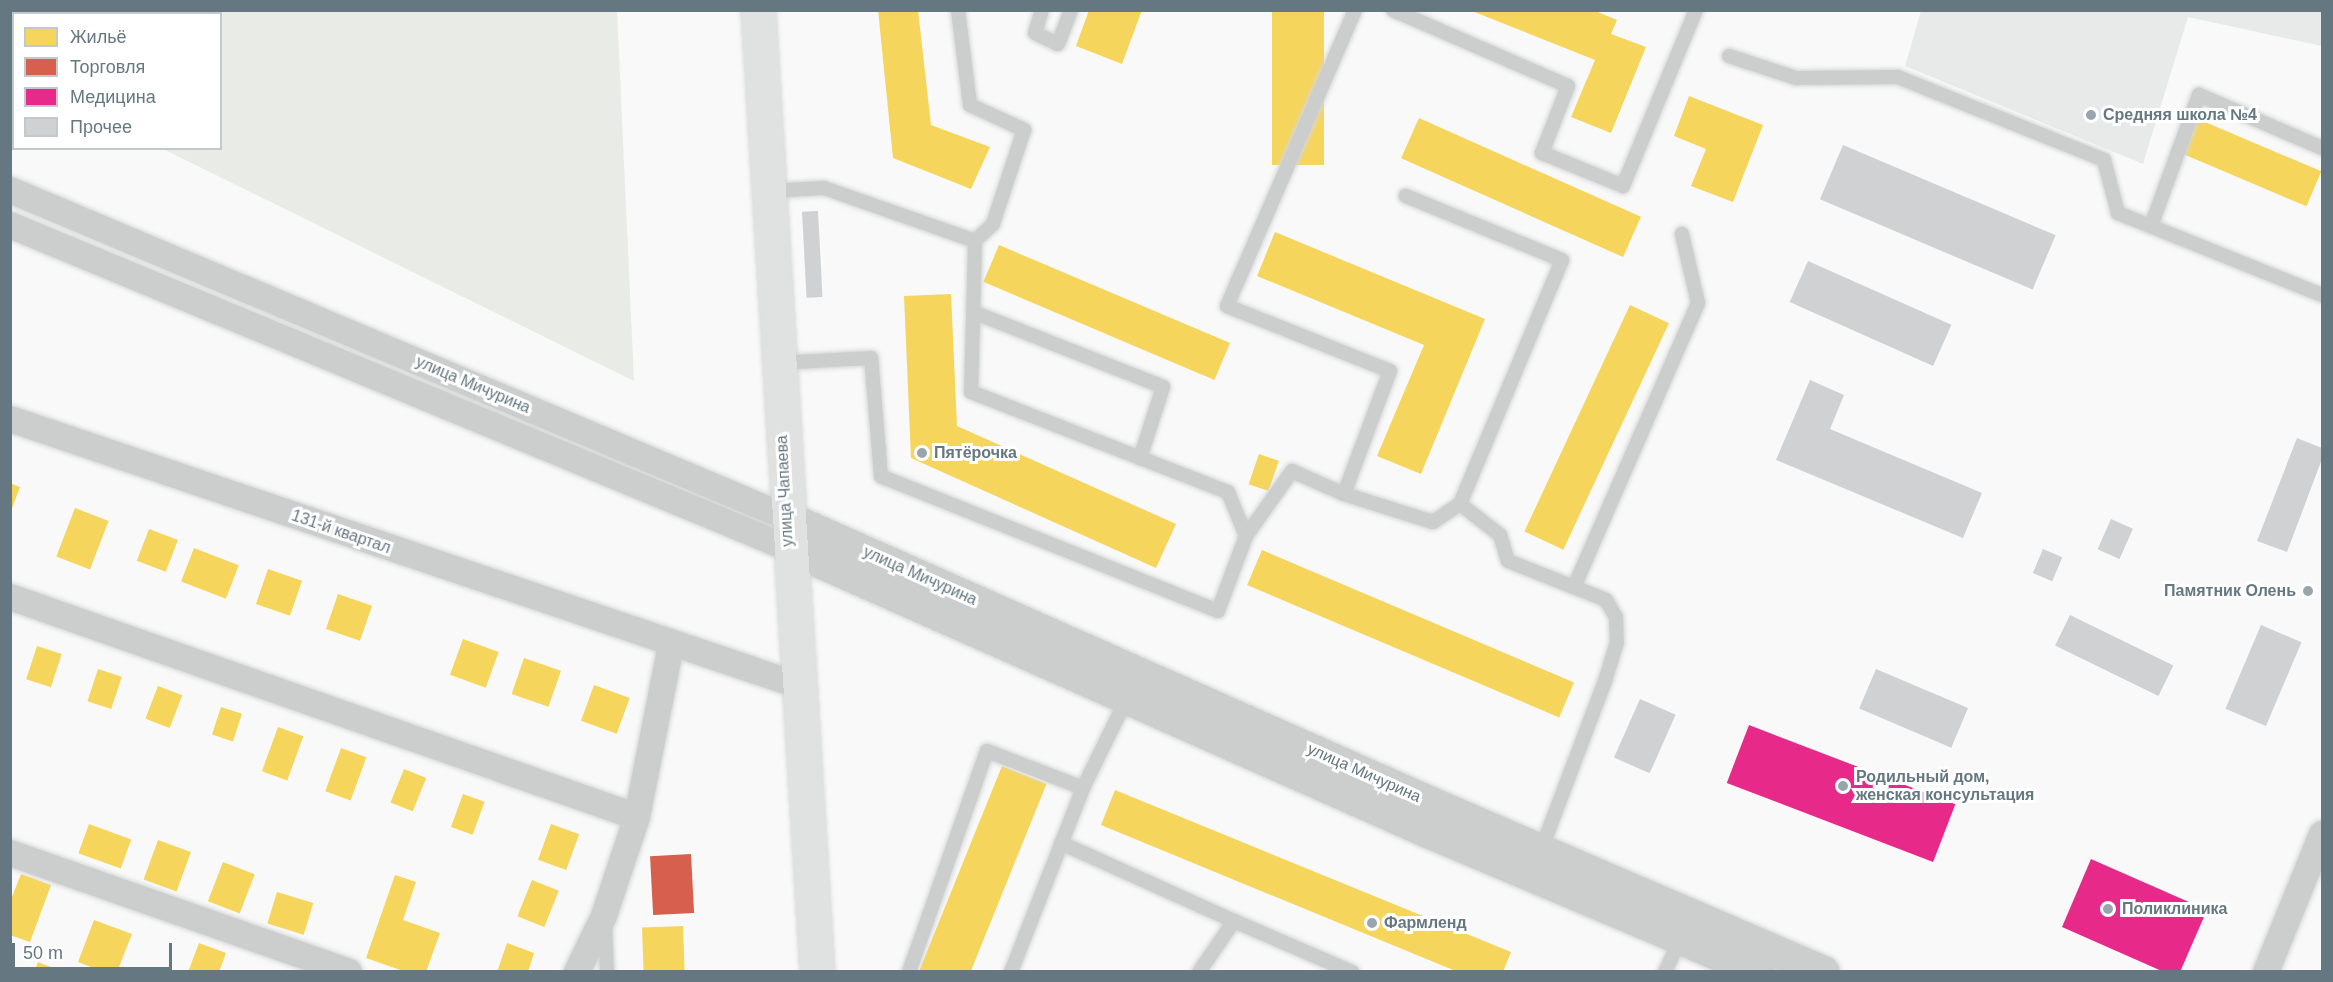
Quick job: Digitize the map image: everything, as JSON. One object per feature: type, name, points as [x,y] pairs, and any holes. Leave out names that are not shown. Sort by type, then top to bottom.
[{"type":"main road","name":"улица Чапаева","points":[[758,10],[787,532],[817,972]]},
{"type":"street","name":"улица Мичурина","points":[[10,190],[787,532],[1824,972]]},
{"type":"street","name":"улица Мичурина","points":[[10,225],[787,532],[1127,698],[1428,832],[1682,937],[1759,972]]},
{"type":"street","name":"131-й квартал","points":[[10,418],[671,645],[797,685]]},
{"type":"street","points":[[10,597],[637,817]]},
{"type":"street","points":[[577,972],[604,916],[637,817],[671,645]]},
{"type":"street","points":[[2266,972],[2322,834]]},
{"type":"street","points":[[10,853],[349,972]]},
{"type":"lane","points":[[958,10],[970,105],[1024,130],[993,224],[975,241],[971,392],[1228,492],[1246,536]]},
{"type":"lane","points":[[1042,10],[1035,33],[1058,44],[1071,10]]},
{"type":"lane","points":[[1344,494],[1390,371],[1227,306],[1355,10]]},
{"type":"lane","points":[[1393,10],[1568,87],[1542,153],[1623,186],[1696,10]]},
{"type":"lane","points":[[1729,56],[1796,78],[1898,77],[2104,160],[2118,213],[2322,295]]},
{"type":"lane","points":[[2151,226],[2199,95],[2322,148]]},
{"type":"lane","points":[[768,191],[824,188],[975,241]]},
{"type":"lane","points":[[778,363],[872,358],[882,476],[1218,611],[1246,536],[1292,471],[1344,494],[1433,522],[1460,504],[1562,260],[1406,196]]},
{"type":"lane","points":[[1574,587],[1698,303],[1682,234]]},
{"type":"lane","points":[[973,312],[1163,387],[1140,458]]},
{"type":"lane","points":[[1460,504],[1500,535],[1508,561],[1606,600],[1616,617],[1617,642],[1541,850]]},
{"type":"lane","points":[[1011,972],[1083,788],[1127,698]]},
{"type":"lane","points":[[909,972],[987,751],[1083,788]]},
{"type":"lane","points":[[1061,843],[1352,972]]},
{"type":"lane","points":[[604,916],[607,972]]},
{"type":"lane","points":[[1199,972],[1234,921]]},
{"type":"lane","points":[[1665,972],[1682,937]]},
{"type":"shaded area","points":[[10,11],[617,11],[634,381],[165,150],[222,150],[222,12],[12,12],[12,54]]},
{"type":"shaded area","name":"Средняя школа №4","points":[[1921,11],[2322,11],[2322,46],[2188,17],[2143,164],[1905,66]]},
{"type":"building: Жильё","points":[[878,10],[918,10],[931,125],[990,147],[971,189],[893,158]]},
{"type":"building: Жильё","points":[[1089,10],[1142,10],[1122,64],[1076,46]]},
{"type":"building: Жильё","points":[[1272,10],[1324,10],[1324,165],[1272,165]]},
{"type":"building: Жильё","points":[[1593,10],[1617,20],[1611,34],[1646,47],[1611,133],[1571,117],[1595,60],[1472,11]]},
{"type":"building: Жильё","points":[[1689,96],[1763,125],[1733,202],[1691,186],[1706,149],[1674,136]]},
{"type":"building: Жильё","points":[[1419,118],[1641,217],[1623,257],[1401,158]]},
{"type":"building: Жильё","points":[[2198,119],[2321,171],[2306,206],[2183,154]]},
{"type":"building: Жильё","points":[[1275,232],[1485,319],[1421,474],[1377,456],[1424,345],[1257,276]]},
{"type":"building: Жильё","points":[[999,245],[1230,343],[1214,380],[983,282]]},
{"type":"building: Жильё","points":[[951,294],[957,426],[1176,524],[1156,568],[911,458],[904,296]]},
{"type":"building: Жильё","points":[[1630,305],[1669,323],[1563,550],[1524,532]]},
{"type":"building: Жильё","points":[[1259,454],[1279,461],[1268,491],[1249,484]]},
{"type":"building: Жильё","points":[[10,483],[20,487],[11,511],[10,511]]},
{"type":"building: Жильё","points":[[75,508],[109,521],[90,569],[56,557]]},
{"type":"building: Жильё","points":[[149,529],[178,540],[166,572],[137,561]]},
{"type":"building: Жильё","points":[[194,548],[239,565],[226,599],[181,582]]},
{"type":"building: Жильё","points":[[1262,550],[1574,682],[1559,717],[1247,585]]},
{"type":"building: Жильё","points":[[268,569],[302,581],[290,616],[256,604]]},
{"type":"building: Жильё","points":[[338,594],[372,606],[360,641],[326,629]]},
{"type":"building: Жильё","points":[[463,639],[499,652],[486,688],[450,675]]},
{"type":"building: Жильё","points":[[37,646],[62,654],[51,687],[26,679]]},
{"type":"building: Жильё","points":[[524,658],[561,671],[549,707],[512,694]]},
{"type":"building: Жильё","points":[[98,669],[122,677],[111,709],[87,701]]},
{"type":"building: Жильё","points":[[594,685],[630,698],[617,734],[581,721]]},
{"type":"building: Жильё","points":[[158,686],[182,695],[170,728],[145,719]]},
{"type":"building: Жильё","points":[[221,707],[242,714],[233,741],[212,735]]},
{"type":"building: Жильё","points":[[278,727],[303,736],[287,780],[262,771]]},
{"type":"building: Жильё","points":[[341,748],[366,757],[351,800],[325,791]]},
{"type":"building: Жильё","points":[[1002,766],[1047,784],[971,972],[919,972]]},
{"type":"building: Жильё","points":[[404,769],[426,778],[413,811],[391,802]]},
{"type":"building: Жильё","points":[[1115,790],[1511,952],[1503,972],[1458,972],[1101,825]]},
{"type":"building: Жильё","points":[[463,794],[485,802],[473,835],[451,827]]},
{"type":"building: Жильё","points":[[89,824],[131,839],[121,869],[78,853]]},
{"type":"building: Жильё","points":[[551,824],[579,834],[566,870],[538,860]]},
{"type":"building: Жильё","points":[[158,840],[191,852],[177,891],[144,879]]},
{"type":"building: Жильё","points":[[223,862],[255,874],[240,913],[208,901]]},
{"type":"building: Жильё","points":[[21,874],[51,885],[30,942],[10,935],[10,902]]},
{"type":"building: Жильё","points":[[395,875],[416,882],[403,920],[440,933],[426,972],[406,972],[366,958]]},
{"type":"building: Жильё","points":[[532,880],[559,891],[544,927],[517,916]]},
{"type":"building: Жильё","points":[[277,892],[313,903],[304,935],[267,924]]},
{"type":"building: Жильё","points":[[94,920],[132,934],[117,972],[104,972],[78,962]]},
{"type":"building: Жильё","points":[[683,926],[685,972],[644,972],[642,927]]},
{"type":"building: Жильё","points":[[199,943],[226,953],[219,972],[188,972]]},
{"type":"building: Жильё","points":[[507,943],[534,953],[528,972],[497,972]]},
{"type":"building: Жильё","points":[[38,962],[61,971],[61,972],[34,972]]},
{"type":"building: Торговля","points":[[691,854],[694,913],[653,915],[650,856]]},
{"type":"building: Медицина","points":[[1749,725],[1955,804],[1933,862],[1727,783]]},
{"type":"building: Медицина","points":[[2091,859],[2207,910],[2180,972],[2164,972],[2062,927]]},
{"type":"building: Прочее","points":[[1843,145],[2056,235],[2033,290],[1820,199]]},
{"type":"building: Прочее","points":[[818,211],[823,297],[807,298],[802,212]]},
{"type":"building: Прочее","points":[[1808,261],[1951,325],[1933,366],[1790,302]]},
{"type":"building: Прочее","points":[[1810,380],[1844,395],[1830,429],[1982,493],[1963,538],[1776,460]]},
{"type":"building: Прочее","points":[[2297,438],[2322,448],[2322,459],[2287,552],[2257,541]]},
{"type":"building: Прочее","points":[[2111,519],[2133,529],[2120,559],[2098,549]]},
{"type":"building: Прочее","points":[[2043,549],[2062,557],[2052,581],[2033,573]]},
{"type":"building: Прочее","points":[[2070,615],[2173,665],[2158,696],[2055,646]]},
{"type":"building: Прочее","points":[[2261,625],[2302,642],[2266,726],[2225,709]]},
{"type":"building: Прочее","points":[[1876,669],[1968,708],[1951,748],[1859,709]]},
{"type":"building: Прочее","points":[[1640,699],[1676,715],[1650,773],[1614,757]]},
{"type":"place","name":"Средняя школа №4","points":[[2091,115]]},
{"type":"place","name":"Пятёрочка","points":[[922,453]]},
{"type":"place","name":"Памятник Олень","points":[[2308,591]]},
{"type":"place","name":"Родильный дом, женская консультация","points":[[1843,786]]},
{"type":"place","name":"Поликлиника","points":[[2108,909]]},
{"type":"place","name":"Фармленд","points":[[1372,923]]}]
